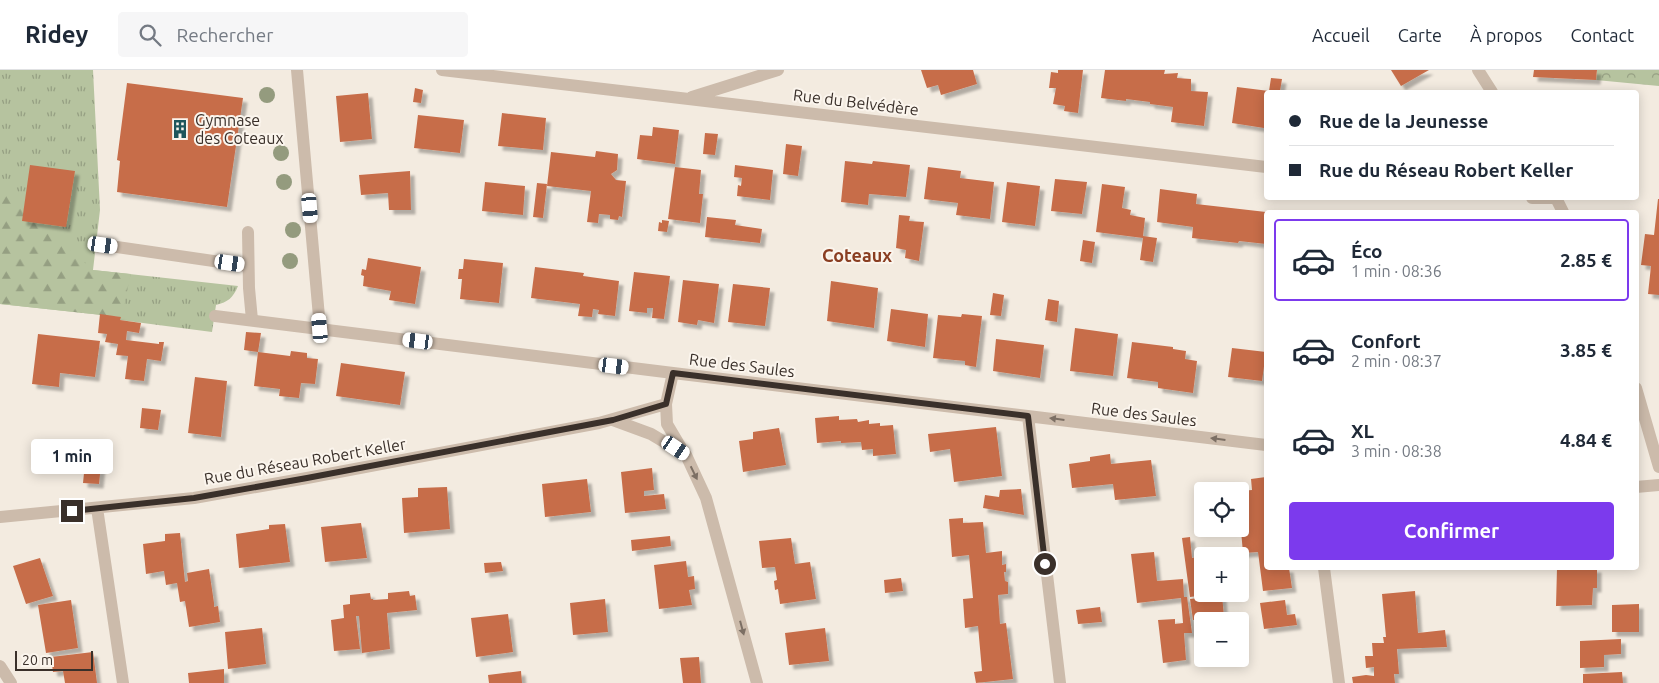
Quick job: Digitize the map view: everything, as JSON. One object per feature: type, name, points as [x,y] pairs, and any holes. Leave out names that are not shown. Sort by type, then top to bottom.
[{"type":"street","points":[[297,70],[320,328]]},
{"type":"street","name":"Rue du Belvédère","points":[[442,70],[1264,167]]},
{"type":"street","points":[[688,98],[778,70]]},
{"type":"street","points":[[1478,70],[1491,90]]},
{"type":"street","points":[[248,232],[248,266],[252,320]]},
{"type":"street","points":[[103,245],[248,266]]},
{"type":"street","name":"Rue des Saules","points":[[215,316],[1264,445]]},
{"type":"street","points":[[673,373],[666,404],[667,424],[686,455],[706,498],[757,683]]},
{"type":"street","points":[[1639,398],[1659,467]]},
{"type":"street","name":"Rue du Réseau Robert Keller","points":[[0,517],[194,498],[613,420],[666,404]]},
{"type":"street","points":[[1028,416],[1060,683]]},
{"type":"street","points":[[613,420],[651,434],[686,455]]},
{"type":"street","points":[[1639,487],[1659,485]]},
{"type":"street","points":[[97,508],[123,683]]},
{"type":"street","points":[[1324,570],[1339,683]]},
{"type":"street","points":[[0,666],[11,683]]},
{"type":"green space","points":[[0,70],[93,70],[100,210],[93,270],[238,286],[230,299],[216,305],[212,332],[120,320],[120,317],[0,304]]},
{"type":"green space","points":[[1597,70],[1659,70],[1659,86],[1596,80]]},
{"type":"green space","points":[[0,187],[93,270],[131,274],[121,317],[0,304]]},
{"type":"building","points":[[921,70],[973,70],[977,84],[941,95],[938,85],[927,88]]},
{"type":"building","points":[[1058,70],[1083,70],[1078,113],[1064,111],[1065,106],[1053,104],[1056,88],[1049,88],[1051,72],[1058,73]]},
{"type":"building","points":[[1105,70],[1165,70],[1164,74],[1178,73],[1177,78],[1191,79],[1191,91],[1208,92],[1204,126],[1171,122],[1173,107],[1126,99],[1126,101],[1101,98]]},
{"type":"building","points":[[1391,70],[1429,70],[1401,86]]},
{"type":"building","points":[[1534,70],[1597,70],[1596,80],[1533,77]]},
{"type":"building","points":[[1271,78],[1282,79],[1280,90],[1269,90]]},
{"type":"building","name":"Gymnase des Coteaux","points":[[127,83],[243,98],[227,207],[117,192],[120,161],[117,160]]},
{"type":"building","points":[[1237,87],[1264,90],[1264,128],[1232,123]]},
{"type":"building","points":[[415,88],[423,90],[421,103],[413,102]]},
{"type":"building","points":[[368,93],[372,139],[340,142],[336,96]]},
{"type":"building","points":[[502,113],[546,118],[543,150],[498,146]]},
{"type":"building","points":[[418,115],[464,120],[460,153],[414,148]]},
{"type":"building","points":[[653,127],[679,130],[675,164],[637,159],[640,135],[652,136]]},
{"type":"building","points":[[705,133],[718,134],[715,155],[703,154]]},
{"type":"building","points":[[786,144],[802,146],[798,176],[783,174]]},
{"type":"building","points":[[596,151],[618,154],[617,170],[611,174],[616,180],[626,181],[622,217],[619,216],[618,220],[610,219],[610,215],[599,214],[598,223],[587,222],[591,191],[547,186],[551,152],[595,157]]},
{"type":"building","points":[[845,161],[872,164],[873,161],[910,165],[906,197],[869,194],[868,205],[841,202]]},
{"type":"building","points":[[30,165],[75,171],[66,227],[22,221]]},
{"type":"building","points":[[735,165],[773,170],[770,200],[737,196],[738,185],[741,186],[742,178],[734,177]]},
{"type":"building","points":[[675,167],[701,170],[699,194],[703,194],[700,223],[668,219]]},
{"type":"building","points":[[928,167],[961,171],[960,178],[994,182],[990,219],[956,215],[958,203],[924,199]]},
{"type":"building","points":[[410,171],[411,210],[389,210],[388,193],[361,195],[359,175]]},
{"type":"building","points":[[1055,179],[1087,182],[1082,214],[1051,211]]},
{"type":"building","points":[[485,182],[525,186],[523,215],[482,211]]},
{"type":"building","points":[[1007,182],[1040,186],[1035,226],[1002,222]]},
{"type":"building","points":[[537,183],[547,184],[543,218],[533,217]]},
{"type":"building","points":[[1102,184],[1125,187],[1122,208],[1131,210],[1130,215],[1145,218],[1143,236],[1157,238],[1153,262],[1140,260],[1143,238],[1096,232]]},
{"type":"building","points":[[1160,189],[1197,194],[1196,204],[1264,212],[1264,244],[1192,238],[1193,227],[1157,222]]},
{"type":"building","points":[[1658,199],[1659,295],[1648,294],[1651,266],[1641,265],[1645,234],[1654,235]]},
{"type":"building","points":[[899,215],[910,216],[909,221],[924,222],[919,261],[905,258],[906,250],[896,248]]},
{"type":"building","points":[[707,217],[736,220],[735,225],[762,229],[760,243],[705,237]]},
{"type":"building","points":[[662,220],[669,221],[667,232],[658,231],[659,222],[662,223]]},
{"type":"building","points":[[1083,240],[1095,242],[1092,263],[1080,261]]},
{"type":"building","points":[[368,258],[421,267],[415,304],[389,300],[391,291],[363,286],[364,276],[361,275],[362,269],[366,270]]},
{"type":"building","points":[[464,259],[503,263],[499,303],[460,299],[462,279],[458,279],[459,269],[463,269]]},
{"type":"building","points":[[535,267],[584,273],[583,276],[619,281],[615,316],[598,314],[599,310],[593,309],[592,317],[578,316],[580,304],[531,298]]},
{"type":"building","points":[[634,272],[670,276],[664,319],[652,318],[653,308],[647,308],[647,313],[629,311]]},
{"type":"building","points":[[683,280],[719,284],[714,323],[698,320],[697,325],[678,322]]},
{"type":"building","points":[[831,281],[878,288],[874,328],[827,321]]},
{"type":"building","points":[[733,284],[770,288],[765,326],[728,322]]},
{"type":"building","points":[[993,293],[1004,295],[1001,316],[990,315]]},
{"type":"building","points":[[1048,299],[1059,301],[1057,322],[1045,320]]},
{"type":"building","points":[[891,309],[928,314],[925,347],[887,341]]},
{"type":"building","points":[[100,314],[121,317],[120,320],[141,323],[139,333],[127,331],[126,340],[159,344],[159,342],[164,342],[161,361],[147,359],[144,381],[125,379],[128,356],[116,355],[118,344],[105,342],[107,334],[98,333]]},
{"type":"building","points":[[962,314],[982,316],[976,367],[965,365],[965,361],[933,358],[938,315],[961,317]]},
{"type":"building","points":[[1075,328],[1118,334],[1113,376],[1070,371]]},
{"type":"building","points":[[246,332],[261,333],[258,352],[244,350]]},
{"type":"building","points":[[38,334],[100,341],[95,377],[60,373],[59,387],[32,384]]},
{"type":"building","points":[[996,339],[1044,345],[1040,378],[993,371]]},
{"type":"building","points":[[1132,342],[1173,347],[1173,349],[1186,351],[1185,359],[1197,361],[1193,393],[1158,388],[1158,382],[1127,378]]},
{"type":"building","points":[[1232,348],[1264,352],[1262,381],[1228,377]]},
{"type":"building","points":[[291,351],[307,353],[307,358],[318,359],[315,384],[301,383],[299,398],[279,396],[280,389],[254,386],[258,352],[290,356]]},
{"type":"building","points":[[341,363],[405,372],[400,405],[336,396]]},
{"type":"building","points":[[195,377],[227,381],[221,437],[188,433]]},
{"type":"building","points":[[142,408],[161,410],[158,430],[140,428]]},
{"type":"building","points":[[839,416],[839,420],[857,419],[858,422],[869,420],[869,424],[880,423],[880,426],[893,425],[896,454],[873,456],[873,449],[862,450],[861,442],[817,443],[815,418]]},
{"type":"building","points":[[996,427],[1002,476],[954,482],[950,449],[930,452],[928,434]]},
{"type":"building","points":[[779,428],[786,465],[743,472],[739,441],[753,439],[753,432]]},
{"type":"building","points":[[86,453],[102,455],[99,484],[83,483]]},
{"type":"building","points":[[1110,454],[1111,464],[1151,460],[1156,496],[1115,500],[1113,484],[1072,488],[1069,464],[1090,461],[1090,457]]},
{"type":"building","points":[[652,468],[654,490],[644,491],[644,496],[664,494],[666,509],[625,513],[621,472]]},
{"type":"building","points":[[1264,477],[1264,570],[1289,570],[1292,588],[1263,591],[1258,552],[1249,553],[1249,547],[1242,547],[1242,537],[1249,537],[1249,490],[1252,490],[1251,479]]},
{"type":"building","points":[[587,479],[591,512],[545,517],[542,484]]},
{"type":"building","points":[[447,487],[450,529],[404,533],[402,498],[418,497],[418,488]]},
{"type":"building","points":[[1021,489],[1024,515],[983,508],[985,495],[999,497],[1000,490]]},
{"type":"building","points":[[963,518],[963,523],[983,522],[986,553],[1002,551],[1002,565],[1006,564],[1006,572],[1004,572],[1005,581],[1008,582],[1008,594],[998,595],[1000,624],[1006,623],[1013,679],[976,683],[974,672],[982,671],[978,626],[965,628],[963,599],[973,598],[969,555],[952,557],[949,519]]},
{"type":"building","points":[[361,523],[367,558],[325,562],[321,527]]},
{"type":"building","points":[[285,524],[290,562],[239,568],[236,534],[269,529],[269,525]]},
{"type":"building","points":[[180,533],[185,582],[188,581],[187,573],[209,569],[214,607],[218,606],[220,622],[189,627],[185,601],[180,602],[177,583],[166,585],[164,571],[146,574],[143,544],[165,541],[165,534]]},
{"type":"building","points":[[670,536],[671,546],[632,551],[631,540]]},
{"type":"building","points":[[1190,537],[1192,558],[1194,558],[1194,596],[1190,597],[1182,538]]},
{"type":"building","points":[[791,538],[795,564],[810,562],[816,599],[780,604],[778,589],[775,590],[774,581],[777,580],[775,567],[762,568],[759,541]]},
{"type":"building","points":[[1154,552],[1157,581],[1183,579],[1184,597],[1187,597],[1192,633],[1184,633],[1186,660],[1163,663],[1158,620],[1175,619],[1175,624],[1183,623],[1181,598],[1137,603],[1131,554]]},
{"type":"building","points":[[40,558],[53,596],[26,604],[13,566]]},
{"type":"building","points":[[686,561],[688,577],[694,576],[695,589],[689,590],[692,605],[659,609],[654,565]]},
{"type":"building","points":[[501,562],[503,571],[485,573],[484,563]]},
{"type":"building","points":[[1557,570],[1597,570],[1597,588],[1593,588],[1592,605],[1556,606]]},
{"type":"building","points":[[901,578],[903,591],[885,593],[884,580]]},
{"type":"building","points":[[409,591],[410,596],[415,595],[417,610],[387,613],[390,649],[362,653],[359,616],[356,616],[360,649],[334,651],[331,620],[344,618],[343,605],[350,604],[350,595],[370,593],[373,600],[388,599],[388,593]]},
{"type":"building","points":[[1415,591],[1418,633],[1445,630],[1447,647],[1397,649],[1399,674],[1394,674],[1395,683],[1353,683],[1352,677],[1374,676],[1374,667],[1366,668],[1365,656],[1373,656],[1372,643],[1384,643],[1383,637],[1386,637],[1382,594]]},
{"type":"building","points":[[1194,598],[1194,602],[1223,602],[1224,612],[1194,612],[1193,620],[1190,599]]},
{"type":"building","points":[[605,599],[608,632],[573,635],[570,603]]},
{"type":"building","points":[[71,600],[78,648],[46,653],[38,605]]},
{"type":"building","points":[[1285,600],[1287,615],[1295,614],[1297,625],[1264,629],[1260,603]]},
{"type":"building","points":[[1639,604],[1639,632],[1612,632],[1612,605]]},
{"type":"building","points":[[1100,607],[1102,622],[1078,624],[1076,610]]},
{"type":"building","points":[[508,614],[513,652],[476,657],[471,618]]},
{"type":"building","points":[[262,628],[266,664],[228,669],[225,632]]},
{"type":"building","points":[[825,628],[829,661],[789,665],[785,633]]},
{"type":"building","points":[[1621,639],[1621,654],[1604,655],[1604,667],[1580,668],[1580,641]]},
{"type":"building","points":[[93,652],[97,683],[65,683],[63,671],[53,672],[51,657]]},
{"type":"building","points":[[699,657],[701,683],[683,683],[680,658]]},
{"type":"building","points":[[224,669],[224,683],[189,683],[188,673]]},
{"type":"building","points":[[521,671],[522,683],[489,683],[488,675]]},
{"type":"building","points":[[1622,672],[1623,683],[1583,683],[1583,674]]},
{"type":"place","name":"Gymnase des Coteaux","points":[[180,129]]},
{"type":"district","name":"Coteaux","points":[[857,255]]},
{"type":"route","points":[[72,511],[194,498],[613,420],[666,404],[673,373],[1028,416],[1045,564]]}]
